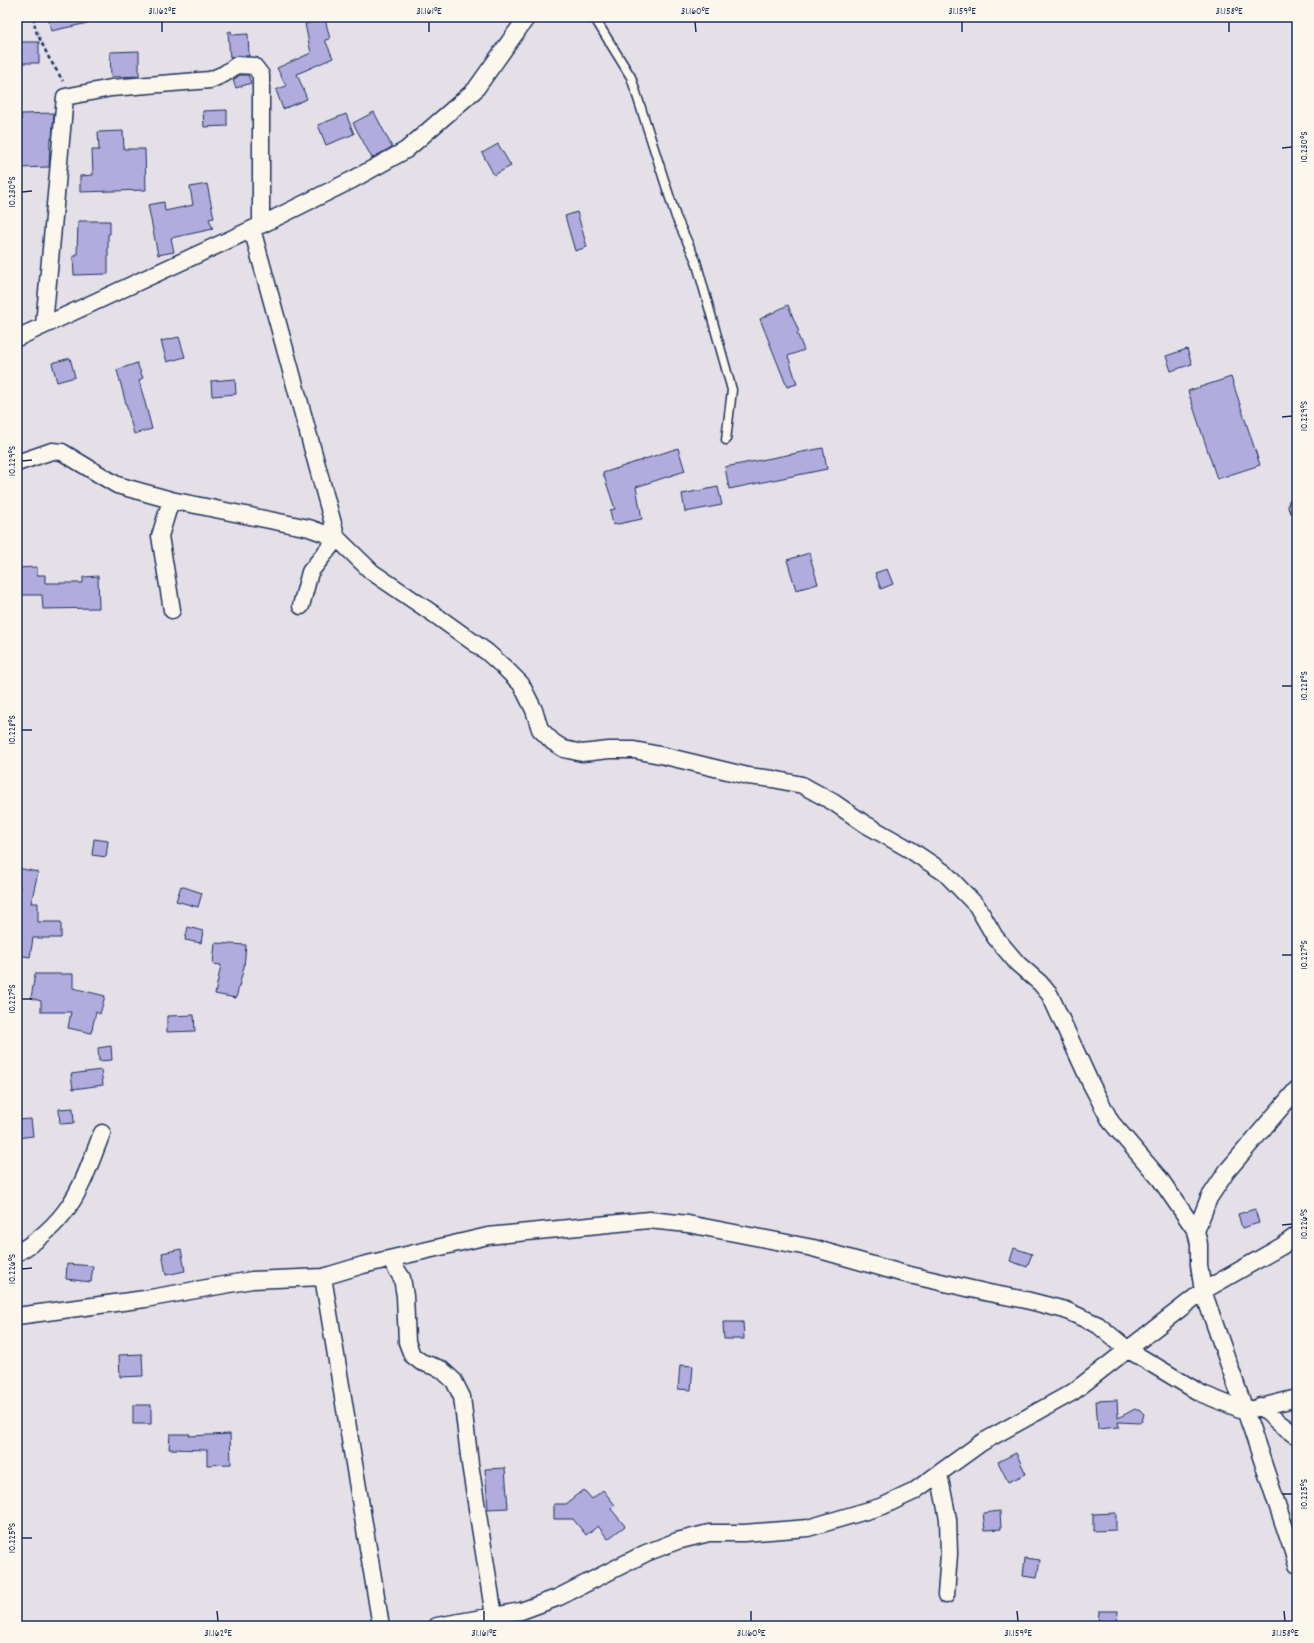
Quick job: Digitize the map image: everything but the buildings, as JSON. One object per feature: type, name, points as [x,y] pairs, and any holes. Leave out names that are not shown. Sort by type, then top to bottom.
[{"type":"street","points":[[17,338],[256,227],[352,180],[406,150],[475,90],[527,17]]},
{"type":"street","points":[[44,325],[66,97],[111,88],[210,80],[224,74],[237,65],[254,66],[261,75],[256,227],[337,538]]},
{"type":"street","points":[[17,463],[52,451],[62,452],[117,485],[171,500],[309,528],[337,538],[372,572],[438,617],[506,669],[521,684],[534,710],[540,729],[553,742],[564,749],[582,752],[634,750],[748,776],[802,785],[833,802],[865,824],[909,849],[945,873],[977,906],[995,937],[1050,995],[1090,1082],[1111,1122],[1160,1179],[1196,1231],[1199,1244],[1199,1265],[1203,1291],[1253,1408],[1297,1564]]},
{"type":"street","points":[[171,500],[160,536],[172,610]]},
{"type":"street","points":[[301,606],[310,572],[337,538]]},
{"type":"street","points":[[1196,1231],[1209,1198],[1227,1170],[1297,1089]]},
{"type":"street","points":[[17,1253],[27,1247],[47,1230],[69,1206],[85,1176],[102,1133]]},
{"type":"street","points":[[17,1316],[145,1299],[252,1280],[323,1277],[363,1265],[488,1236],[649,1220],[688,1224],[813,1248],[901,1273],[1065,1310],[1098,1325],[1127,1349],[1200,1393],[1253,1408],[1279,1423],[1297,1436]]},
{"type":"street","points":[[437,1626],[521,1611],[559,1597],[646,1553],[677,1541],[709,1533],[744,1533],[808,1528],[883,1506],[913,1492],[982,1443],[1073,1392],[1203,1291],[1282,1246],[1297,1235]]},
{"type":"street","points":[[390,1259],[402,1278],[405,1296],[407,1342],[412,1355],[421,1362],[441,1370],[454,1381],[462,1397],[470,1464],[494,1616]]},
{"type":"street","points":[[323,1277],[381,1626]]},
{"type":"street","points":[[1253,1408],[1297,1398]]},
{"type":"street","points":[[939,1474],[948,1519],[946,1595]]},
{"type":"lane","points":[[594,17],[631,76],[676,217],[696,261],[732,390],[726,440]]},
{"type":"path","points":[[32,17],[36,31],[61,76],[65,86],[66,97]]}]
